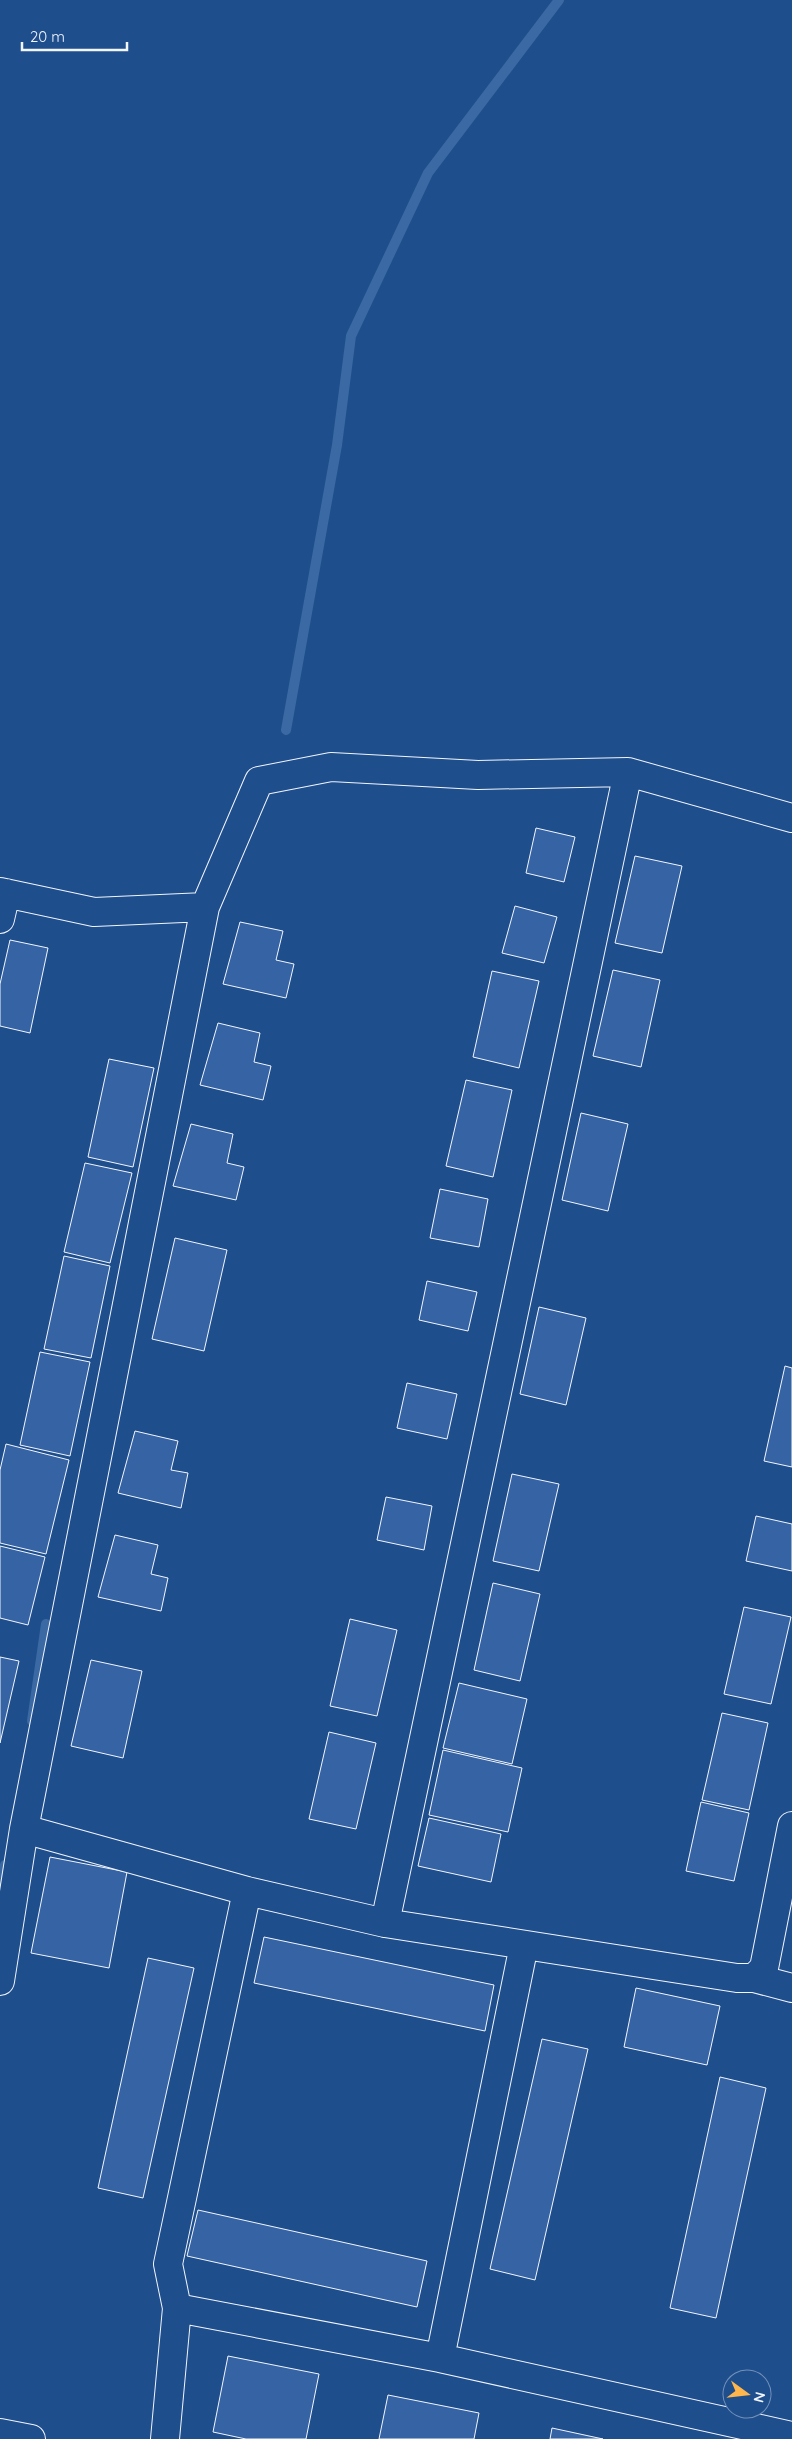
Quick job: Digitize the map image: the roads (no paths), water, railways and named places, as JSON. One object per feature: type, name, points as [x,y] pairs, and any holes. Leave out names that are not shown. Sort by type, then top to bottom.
[{"type":"street","points":[[0,1981],[24,1829],[205,907],[259,780],[331,767],[478,775],[628,772],[792,818]]},
{"type":"street","points":[[385,1923],[628,772]]},
{"type":"street","points":[[2,901],[94,912],[205,907]]},
{"type":"street","points":[[754,1978],[764,1968],[792,1826]]},
{"type":"street","points":[[24,1829],[247,1890],[385,1923],[737,1978],[754,1978],[792,1988]]},
{"type":"street","points":[[165,2439],[177,2308],[168,2264],[247,1890]]},
{"type":"street","points":[[440,2358],[524,1945]]},
{"type":"street","points":[[177,2308],[440,2358],[792,2436]]},
{"type":"street","points":[[0,2434],[31,2439]]},
{"type":"waterway","points":[[286,730],[337,445],[351,336],[428,173],[559,0]]},
{"type":"waterway","points":[[32,1721],[46,1624]]},
{"type":"waterway","points":[[0,1889],[5,1865]]}]
